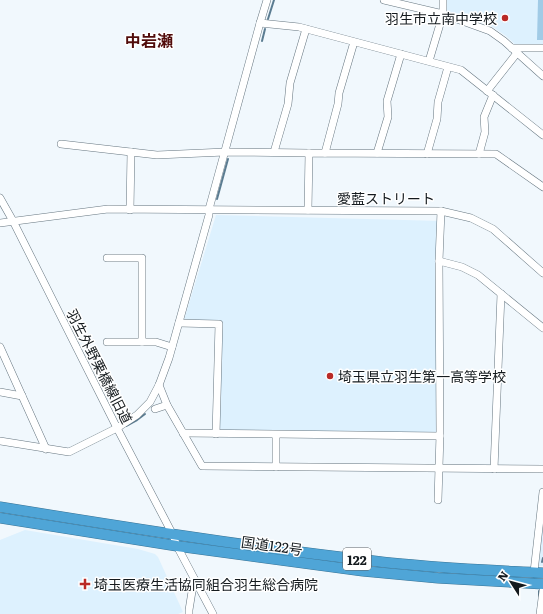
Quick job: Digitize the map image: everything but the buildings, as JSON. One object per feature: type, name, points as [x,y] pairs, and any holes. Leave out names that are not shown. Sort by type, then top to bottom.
[{"type":"highway","name":"国道122号","points":[[0,507],[172,535],[375,562],[538,572]]},
{"type":"highway","name":"国道122号","points":[[0,518],[177,546],[363,572],[543,584]]},
{"type":"street","points":[[0,441],[69,452],[117,428],[137,415],[150,402],[159,385],[179,323],[267,0]]},
{"type":"street","points":[[384,0],[443,14],[490,31],[543,76]]},
{"type":"street","points":[[429,61],[443,14],[443,0]]},
{"type":"street","points":[[260,23],[299,27],[461,70],[543,135]]},
{"type":"street","points":[[274,152],[288,104],[290,83],[306,29]]},
{"type":"street","points":[[325,153],[338,104],[339,93],[354,42]]},
{"type":"street","points":[[514,50],[543,48]]},
{"type":"street","points":[[479,154],[485,132],[484,117],[490,93],[514,50]]},
{"type":"street","points":[[377,153],[388,117],[387,101],[401,54]]},
{"type":"street","points":[[427,154],[437,118],[438,102],[448,67]]},
{"type":"street","points":[[61,144],[157,155],[225,152],[496,154],[543,187]]},
{"type":"street","points":[[130,210],[131,152]]},
{"type":"street","points":[[308,210],[309,153]]},
{"type":"street","name":"羽生外野栗橋線旧道","points":[[0,198],[213,614]]},
{"type":"street","name":"愛藍ストリート","points":[[0,223],[108,209],[441,211],[471,218],[493,229],[543,273]]},
{"type":"street","points":[[438,500],[440,436],[439,261],[441,211]]},
{"type":"street","points":[[107,258],[142,258],[142,342]]},
{"type":"street","points":[[439,261],[462,267],[478,274],[543,328]]},
{"type":"street","points":[[494,469],[501,294]]},
{"type":"street","points":[[179,323],[219,324],[216,434]]},
{"type":"street","points":[[107,342],[156,342],[172,347]]},
{"type":"street","points":[[0,347],[46,449]]},
{"type":"street","points":[[159,385],[167,405],[202,466],[543,469]]},
{"type":"street","points":[[0,392],[22,396]]},
{"type":"street","points":[[155,409],[167,405]]},
{"type":"street","points":[[183,433],[440,436]]},
{"type":"street","points":[[276,434],[276,466]]},
{"type":"street","points":[[538,572],[543,492]]},
{"type":"street","points":[[189,614],[194,579]]},
{"type":"street","points":[[540,614],[543,591]]},
{"type":"shaded area","name":"羽生市立南中学校","points":[[445,0],[543,0],[543,48],[520,49],[506,36],[490,25],[445,11]]},
{"type":"shaded area","points":[[538,0],[543,0],[543,40],[537,40]]},
{"type":"shaded area","name":"埼玉県立羽生第一高等学校","points":[[216,215],[442,221],[438,436],[219,432],[222,321],[184,320]]},
{"type":"shaded area","points":[[543,499],[543,566],[535,566]]},
{"type":"shaded area","name":"埼玉医療生活協同組合羽生総合病院","points":[[25,530],[138,549],[155,554],[158,557],[183,612],[178,614],[0,614],[0,540]]},
{"type":"waterway","points":[[268,19],[274,0]]},
{"type":"waterway","points":[[262,41],[265,29]]},
{"type":"waterway","points":[[217,199],[228,159]]},
{"type":"waterway","points":[[126,426],[145,414]]},
{"type":"waterway","points":[[542,562],[543,558]]},
{"type":"waterway","points":[[539,591],[539,596]]},
{"type":"place","name":"羽生市立南中学校","points":[[505,18]]},
{"type":"place","name":"埼玉県立羽生第一高等学校","points":[[330,376]]},
{"type":"place","name":"埼玉医療生活協同組合羽生総合病院","points":[[85,584]]},
{"type":"district","name":"中岩瀬","points":[[149,40]]}]
